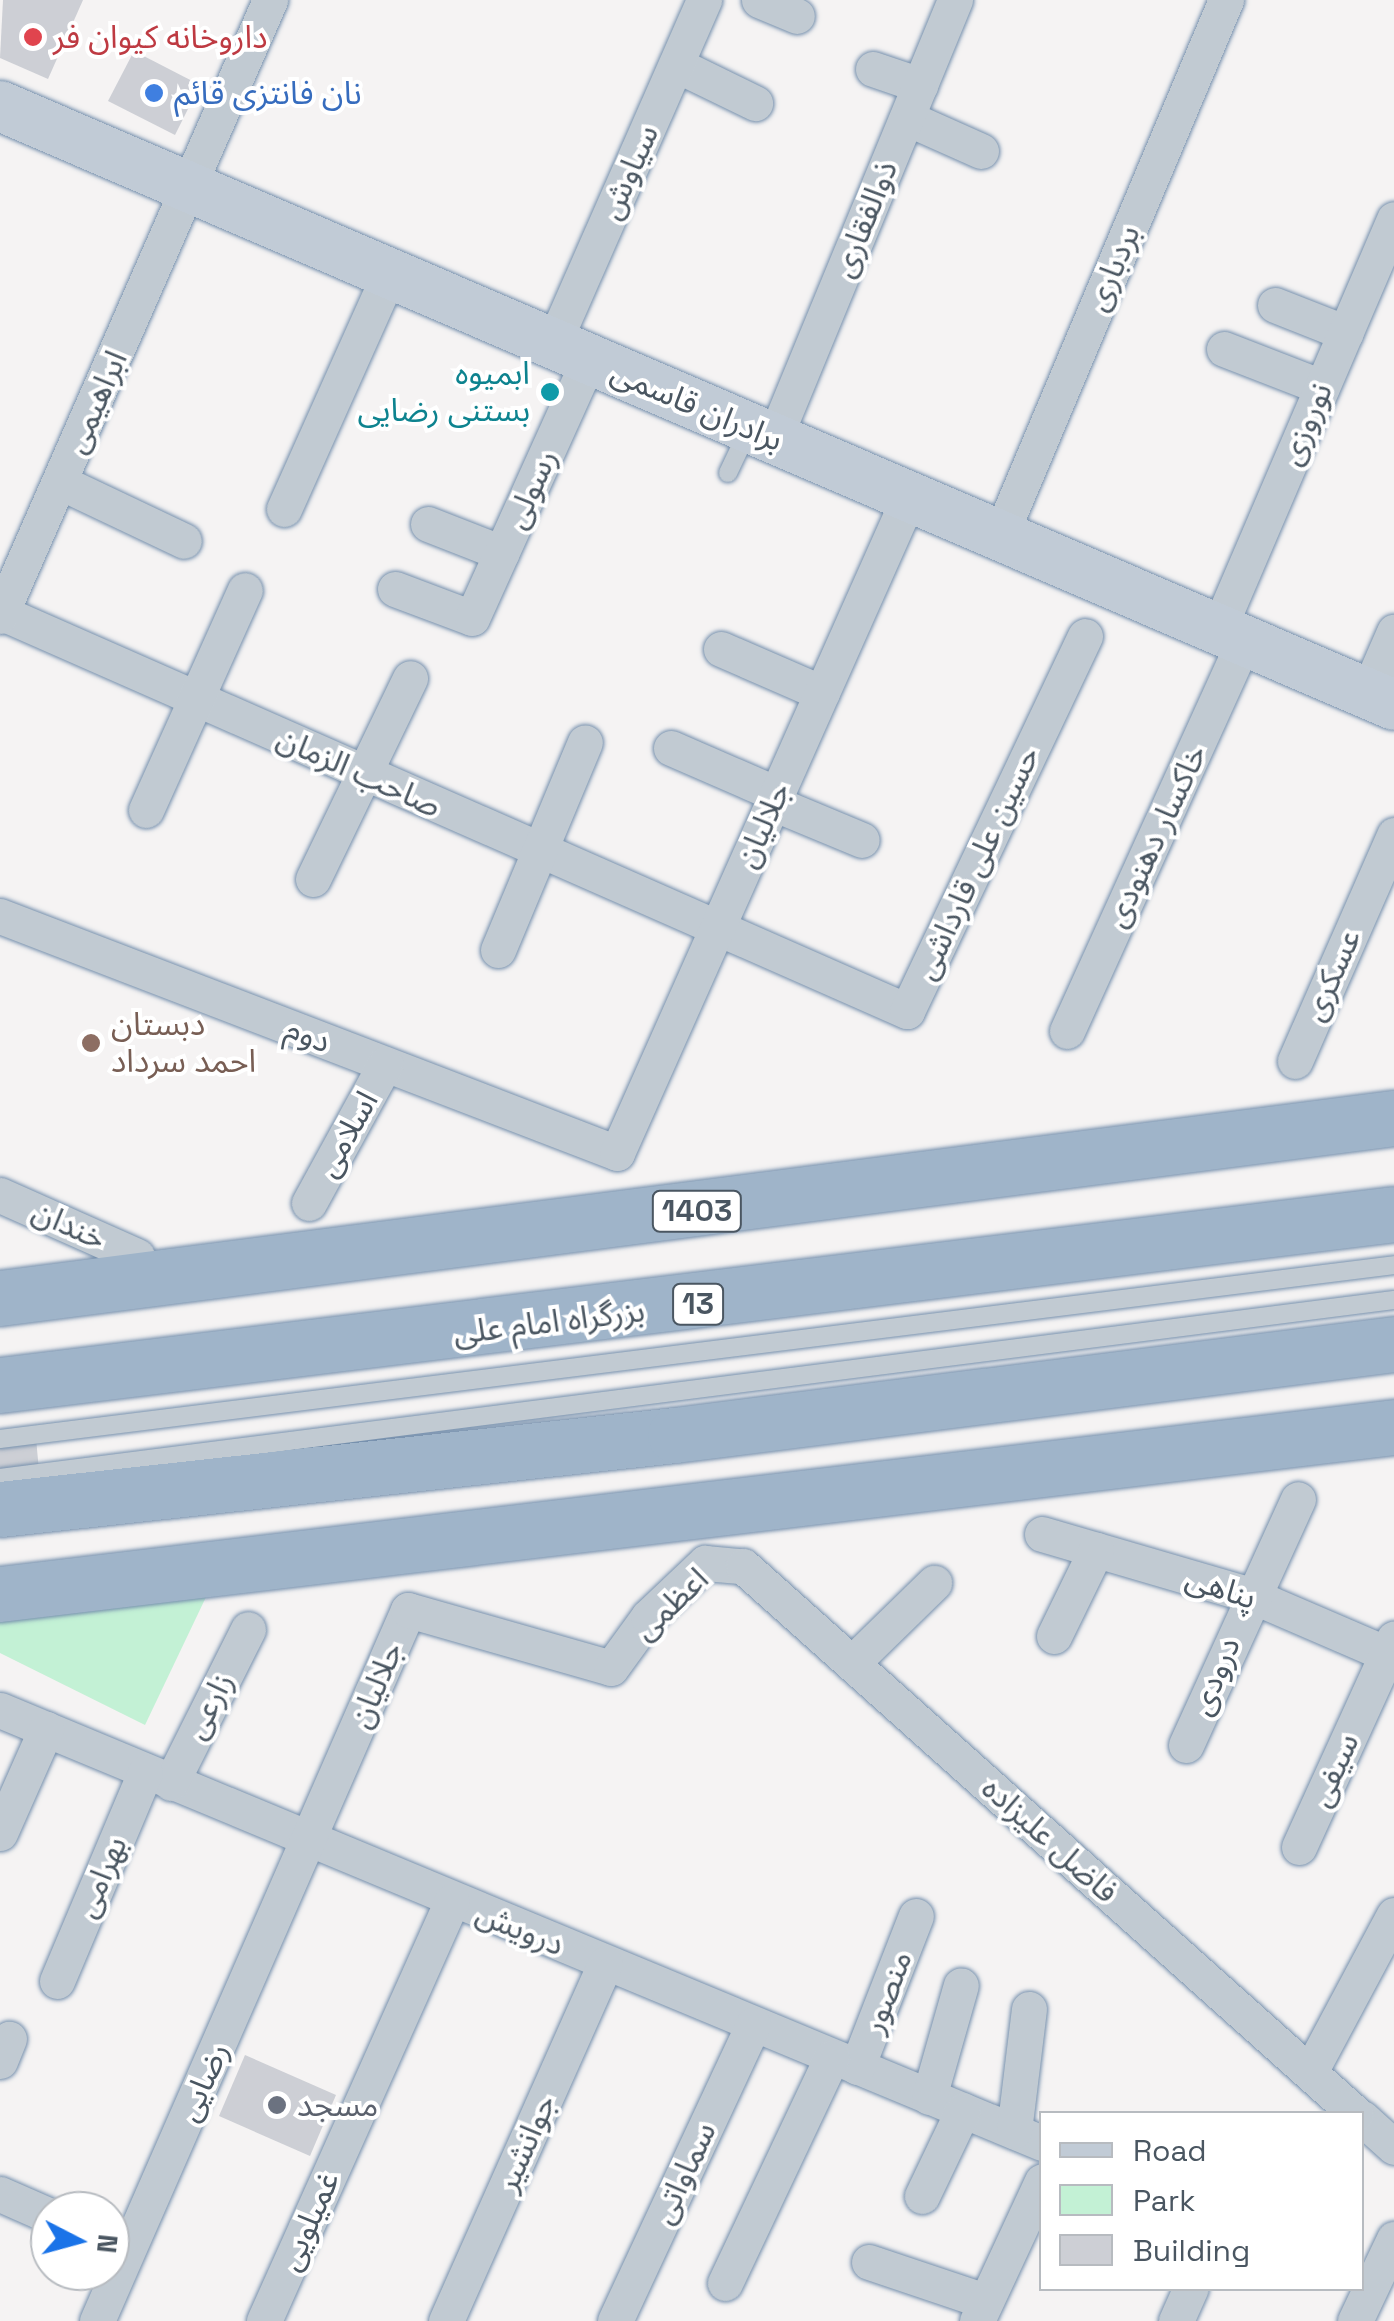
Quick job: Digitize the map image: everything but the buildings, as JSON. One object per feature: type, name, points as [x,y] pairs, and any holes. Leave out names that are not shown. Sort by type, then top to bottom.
[{"type":"highway","name":"1403","points":[[0,1298],[1394,1118]]},
{"type":"highway","name":"بزرگراه امام علی","points":[[0,1385],[1394,1214]]},
{"type":"highway","points":[[0,1509],[675,1435],[1394,1344]]},
{"type":"highway","points":[[0,1594],[1394,1427]]},
{"type":"main road","name":"برادران قاسمی","points":[[0,106],[1381,700]]},
{"type":"street","name":"ابراهیمی","points":[[0,614],[192,188],[270,0]]},
{"type":"street","name":"سیاوش","points":[[571,352],[704,0]]},
{"type":"street","points":[[760,0],[796,16]]},
{"type":"street","name":"ذوالفقاری","points":[[762,434],[906,118],[955,0]]},
{"type":"street","name":"بردباری","points":[[1000,536],[1226,0]]},
{"type":"street","points":[[677,65],[755,103]]},
{"type":"street","points":[[873,69],[920,84]]},
{"type":"street","points":[[906,118],[981,151]]},
{"type":"street","name":"نوروزی","points":[[1232,635],[1322,387],[1394,219]]},
{"type":"street","points":[[284,509],[389,274]]},
{"type":"street","points":[[1275,305],[1346,333]]},
{"type":"street","points":[[1224,349],[1322,387]]},
{"type":"street","name":"رسولی","points":[[395,589],[472,618],[502,553],[571,352]]},
{"type":"street","points":[[60,482],[184,541]]},
{"type":"street","name":"جلالیان","points":[[617,1153],[909,497]]},
{"type":"street","points":[[428,524],[502,553]]},
{"type":"street","points":[[146,810],[245,590]]},
{"type":"street","name":"صاحب الزمان","points":[[0,614],[716,930]]},
{"type":"street","points":[[1381,700],[1394,632]]},
{"type":"street","name":"خاکسار دهنودی","points":[[1066,1030],[1232,635]]},
{"type":"street","name":"حسین علی قارداشی","points":[[716,930],[907,1011],[1085,636]]},
{"type":"street","points":[[721,649],[822,693]]},
{"type":"street","points":[[313,880],[410,678]]},
{"type":"street","points":[[498,950],[584,742]]},
{"type":"street","points":[[671,748],[862,840]]},
{"type":"street","name":"عسکری","points":[[1294,1060],[1394,835]]},
{"type":"street","name":"دوم","points":[[0,916],[617,1153]]},
{"type":"street","name":"اسلامی","points":[[309,1203],[385,1064]]},
{"type":"street","name":"خندان","points":[[0,1195],[137,1256]]},
{"type":"street","name":"درودی","points":[[1186,1745],[1250,1595],[1298,1499]]},
{"type":"street","name":"پناهی","points":[[1042,1534],[1250,1595],[1392,1650]]},
{"type":"street","points":[[1054,1636],[1096,1550]]},
{"type":"street","name":"اعظمی","points":[[610,1668],[648,1617],[705,1564],[743,1566]]},
{"type":"street","name":"فاضل علیزاده","points":[[743,1566],[1353,2111]]},
{"type":"street","points":[[852,1663],[934,1584]]},
{"type":"street","name":"جلالیان","points":[[310,1843],[408,1610],[610,1668]]},
{"type":"street","name":"زارعی","points":[[158,1778],[248,1629]]},
{"type":"street","name":"سیفی","points":[[1299,1848],[1392,1650]]},
{"type":"street","name":"درویش","points":[[0,1710],[452,1902],[1028,2137]]},
{"type":"street","points":[[0,1834],[46,1730]]},
{"type":"street","name":"بهرامی","points":[[57,1981],[158,1778]]},
{"type":"street","name":"رضایی","points":[[130,2223],[310,1843]]},
{"type":"street","name":"غمیلویی","points":[[264,2321],[452,1902]]},
{"type":"street","points":[[1310,2072],[1394,1915]]},
{"type":"street","name":"منصور","points":[[725,2283],[845,2062],[916,1916]]},
{"type":"street","name":"جوانشیر","points":[[446,2321],[606,1964]]},
{"type":"street","points":[[929,2097],[961,1985]]},
{"type":"street","points":[[1028,2137],[1029,2009]]},
{"type":"street","name":"سماواتی","points":[[616,2321],[753,2025]]},
{"type":"street","points":[[922,2196],[963,2110]]},
{"type":"street","name":"فاضل علیزاده","points":[[1364,2121],[1394,2148]]},
{"type":"street","points":[[869,2262],[981,2311],[1039,2186]]},
{"type":"street","points":[[0,2194],[30,2207]]},
{"type":"street","points":[[1356,2321],[1368,2276],[1394,2239]]},
{"type":"street","name":"رضایی","points":[[97,2321],[106,2291]]},
{"type":"street","points":[[1176,2321],[1190,2291]]},
{"type":"lane","points":[[728,473],[762,434]]},
{"type":"lane","points":[[0,1439],[1394,1264]]},
{"type":"lane","points":[[0,1478],[1394,1300]]},
{"type":"green space","points":[[217,1574],[145,1725],[0,1653],[0,1597]]},
{"type":"place","name":"داروخانه کیوان فر","points":[[33,37]]},
{"type":"place","name":"نان فانتزی قائم","points":[[154,93]]},
{"type":"place","name":"ابمیوه بستنی رضایی","points":[[550,392]]},
{"type":"place","name":"دبستان احمد سرداد","points":[[91,1043]]},
{"type":"place","name":"مسجد","points":[[277,2105]]}]
